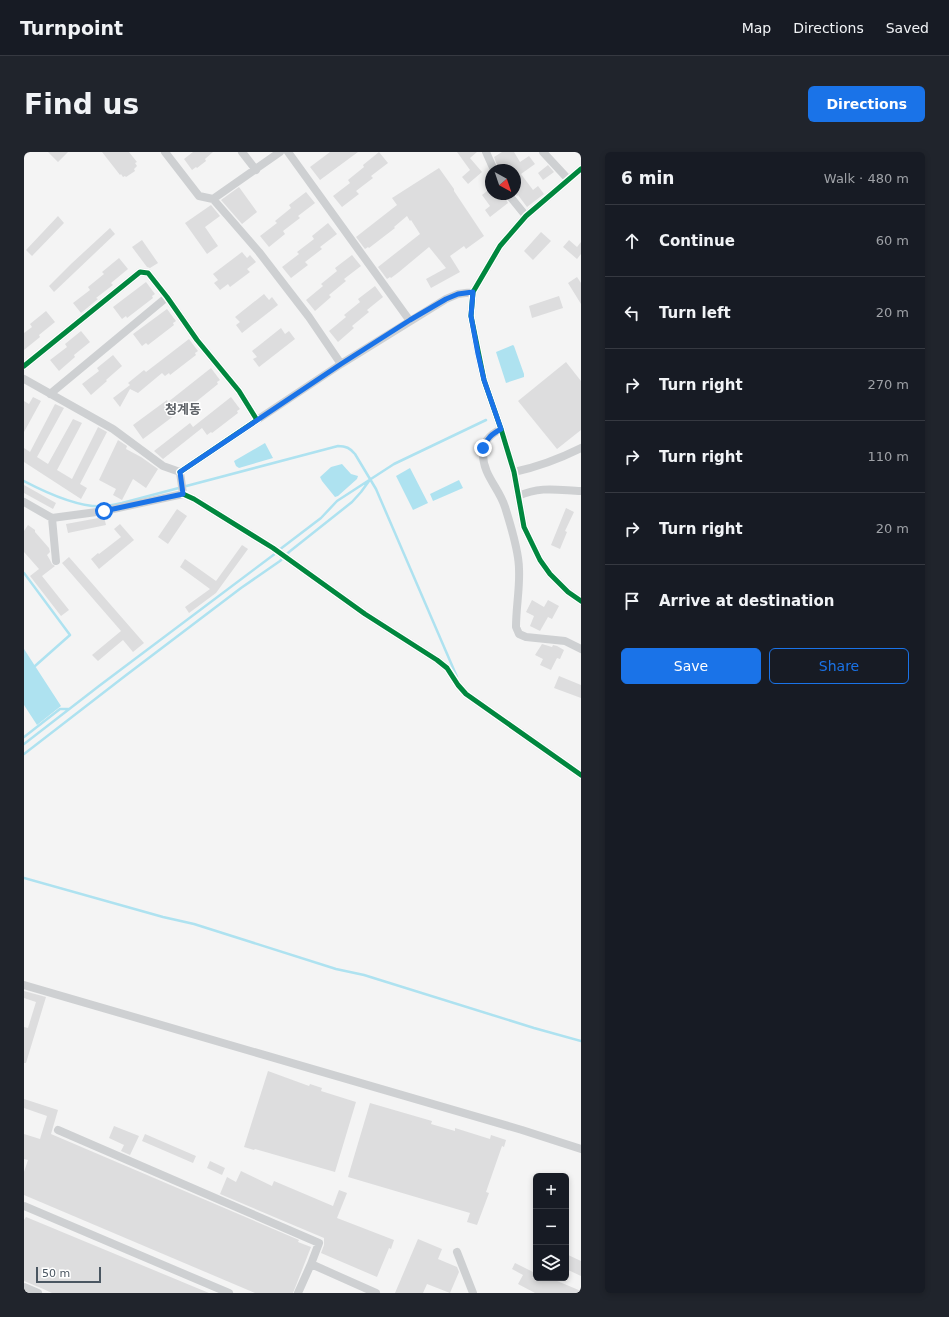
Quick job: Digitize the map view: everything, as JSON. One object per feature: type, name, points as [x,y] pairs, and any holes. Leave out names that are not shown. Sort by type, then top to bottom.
[{"type":"street","points":[[165,152],[199,196],[213,198],[256,170],[280,152]]},
{"type":"street","points":[[242,152],[256,170]]},
{"type":"street","points":[[288,152],[410,320]]},
{"type":"street","points":[[486,152],[491,164]]},
{"type":"street","points":[[543,152],[568,179]]},
{"type":"street","points":[[581,169],[526,216],[500,246],[473,292],[471,316],[484,380],[514,472],[524,527],[540,560],[554,579],[568,592],[581,600]]},
{"type":"street","points":[[213,198],[264,258],[309,317],[341,364]]},
{"type":"street","points":[[513,200],[526,216]]},
{"type":"street","points":[[24,366],[140,272],[148,273],[197,340],[239,391],[257,420]]},
{"type":"street","points":[[180,472],[341,364],[410,320],[446,299],[458,294],[473,292]]},
{"type":"street","points":[[50,394],[167,297]]},
{"type":"street","points":[[24,379],[113,429],[163,466],[180,472]]},
{"type":"street","points":[[501,429],[490,435],[485,442],[483,455],[487,474],[505,506],[517,552],[519,567],[516,626],[520,634],[526,637],[565,641],[581,649]]},
{"type":"street","points":[[514,472],[563,457],[581,448]]},
{"type":"street","points":[[180,472],[182,489],[194,499],[273,548],[365,614],[437,660],[447,668],[466,694],[581,775]]},
{"type":"street","points":[[24,502],[52,518],[104,511],[182,489]]},
{"type":"street","points":[[518,496],[531,490],[542,489],[581,491]]},
{"type":"street","points":[[52,518],[56,561]]},
{"type":"street","points":[[24,984],[522,1130],[581,1149]]},
{"type":"street","points":[[58,1130],[319,1243],[298,1293]]},
{"type":"street","points":[[24,1206],[229,1293]]},
{"type":"street","points":[[457,1252],[473,1293]]},
{"type":"street","points":[[311,1264],[376,1293]]},
{"type":"street","points":[[24,1287],[38,1293]]},
{"type":"water","points":[[513,345],[524,377],[506,383],[496,352]]},
{"type":"water","points":[[265,443],[273,458],[239,468],[236,466],[234,461]]},
{"type":"water","points":[[342,464],[351,474],[358,476],[357,479],[335,497],[320,477],[331,467]]},
{"type":"water","points":[[410,468],[428,503],[413,510],[396,476]]},
{"type":"water","points":[[459,480],[463,488],[433,501],[430,494]]},
{"type":"water","points":[[24,649],[61,706],[37,725],[24,705]]},
{"type":"building","points":[[48,152],[68,152],[58,162]]},
{"type":"building","points":[[102,152],[129,152],[137,162],[135,163],[137,166],[134,169],[135,171],[126,177],[123,177]]},
{"type":"building","points":[[193,152],[213,152],[205,159],[206,161],[192,170],[184,159]]},
{"type":"building","points":[[330,152],[358,152],[320,180],[310,167]]},
{"type":"building","points":[[379,152],[388,163],[371,176],[373,178],[356,191],[359,194],[342,207],[333,196],[350,183],[348,180]]},
{"type":"building","points":[[457,152],[477,152],[470,158],[482,172],[468,184],[462,177],[470,170]]},
{"type":"building","points":[[502,152],[514,152],[520,162],[529,156],[535,164],[521,174],[521,164],[497,164],[494,157]]},
{"type":"building","points":[[548,165],[554,172],[543,180],[538,173]]},
{"type":"building","points":[[439,168],[484,236],[466,249],[464,246],[450,256],[460,272],[431,288],[426,279],[446,268],[429,247],[399,272],[387,279],[378,267],[420,234],[411,220],[410,221],[407,216],[394,227],[395,228],[369,248],[368,247],[365,249],[356,237],[397,205],[392,198]]},
{"type":"building","points":[[521,174],[533,190],[538,186],[544,194],[527,207],[521,199]]},
{"type":"building","points":[[239,187],[257,212],[242,224],[221,200]]},
{"type":"building","points":[[306,192],[315,203],[298,216],[300,218],[283,231],[285,234],[269,247],[260,236],[277,223],[275,221],[291,208],[289,205]]},
{"type":"building","points":[[486,200],[506,200],[508,203],[490,217],[485,210],[490,206]]},
{"type":"building","points":[[211,205],[220,216],[205,227],[218,246],[207,254],[185,223]]},
{"type":"building","points":[[58,216],[64,223],[32,256],[26,250]]},
{"type":"building","points":[[328,223],[337,234],[320,247],[322,249],[305,262],[308,265],[291,278],[282,267],[299,254],[297,252],[314,239],[312,236]]},
{"type":"building","points":[[110,228],[115,234],[54,292],[49,286]]},
{"type":"building","points":[[541,232],[551,241],[533,260],[524,251]]},
{"type":"building","points":[[142,240],[158,263],[150,268],[147,267],[132,247]]},
{"type":"building","points":[[569,240],[577,247],[581,242],[581,254],[577,259],[563,247]]},
{"type":"building","points":[[242,252],[247,258],[250,255],[256,262],[247,269],[250,272],[230,287],[228,284],[220,290],[214,283],[218,280],[213,274]]},
{"type":"building","points":[[352,255],[361,266],[344,279],[346,281],[329,295],[331,297],[315,311],[306,300],[323,286],[321,284],[337,271],[335,268]]},
{"type":"building","points":[[119,258],[128,269],[111,283],[113,285],[96,298],[98,299],[81,313],[73,303],[90,290],[88,287],[104,274],[102,272]]},
{"type":"building","points":[[577,277],[581,283],[581,304],[568,283]]},
{"type":"building","points":[[146,282],[155,294],[152,296],[153,298],[127,318],[126,316],[122,319],[113,307]]},
{"type":"building","points":[[375,286],[383,297],[367,310],[369,312],[352,326],[354,328],[338,342],[329,331],[346,317],[344,315],[360,302],[358,299]]},
{"type":"building","points":[[264,294],[269,300],[272,297],[278,305],[242,333],[236,325],[240,322],[235,317]]},
{"type":"building","points":[[559,296],[563,308],[532,318],[529,306]]},
{"type":"building","points":[[167,309],[176,321],[173,323],[174,325],[148,345],[146,343],[142,346],[133,334]]},
{"type":"building","points":[[46,311],[55,322],[24,350],[24,333],[32,327],[30,324]]},
{"type":"building","points":[[281,328],[285,334],[289,331],[295,339],[259,367],[253,359],[257,357],[252,351]]},
{"type":"building","points":[[81,331],[90,342],[74,355],[75,357],[59,371],[50,360],[67,347],[65,344]]},
{"type":"building","points":[[189,339],[198,351],[195,353],[196,355],[170,375],[169,373],[165,376],[162,373],[138,393],[130,389],[120,407],[113,398],[130,385],[128,383],[144,370],[146,372]]},
{"type":"building","points":[[113,355],[122,366],[91,395],[82,384],[99,371],[97,368]]},
{"type":"building","points":[[566,362],[581,381],[581,430],[557,449],[518,401]]},
{"type":"building","points":[[211,368],[220,380],[217,382],[218,384],[192,405],[191,403],[143,439],[133,425],[167,400],[168,402]]},
{"type":"building","points":[[33,397],[41,401],[24,432],[24,401],[29,404]]},
{"type":"building","points":[[231,397],[240,409],[237,411],[238,413],[212,433],[211,432],[207,435],[202,428],[163,459],[154,451],[190,423],[193,427]]},
{"type":"building","points":[[55,404],[64,408],[37,457],[48,464],[73,419],[82,423],[57,470],[72,479],[98,427],[107,432],[80,484],[87,488],[81,499],[24,462],[24,448],[30,452]]},
{"type":"building","points":[[118,440],[127,446],[126,449],[158,469],[146,488],[133,479],[122,500],[113,495],[116,489],[99,480]]},
{"type":"building","points":[[24,485],[56,503],[53,509],[24,493]]},
{"type":"building","points":[[566,508],[574,512],[565,531],[567,532],[560,549],[551,545]]},
{"type":"building","points":[[177,509],[187,516],[168,544],[158,537]]},
{"type":"building","points":[[104,517],[106,525],[68,533],[66,524]]},
{"type":"building","points":[[120,524],[134,540],[99,569],[91,559],[121,537],[114,529]]},
{"type":"building","points":[[28,525],[35,530],[35,532],[49,548],[50,552],[47,555],[52,564],[55,566],[42,576],[69,610],[61,616],[30,576],[39,569],[24,552],[24,531]]},
{"type":"building","points":[[242,545],[248,549],[216,593],[189,613],[185,607],[210,589],[180,567],[185,559],[216,581]]},
{"type":"building","points":[[69,557],[144,643],[133,652],[123,640],[98,661],[92,655],[121,631],[62,563]]},
{"type":"building","points":[[532,600],[544,607],[548,600],[559,606],[552,619],[548,617],[540,631],[530,626],[534,616],[526,612]]},
{"type":"building","points":[[542,644],[552,647],[553,645],[557,646],[564,650],[560,659],[557,658],[551,670],[540,665],[543,659],[535,655]]},
{"type":"building","points":[[559,676],[581,685],[581,698],[554,688]]},
{"type":"building","points":[[24,991],[46,997],[26,1063],[24,1063],[24,1027],[28,1028],[36,1002],[24,998]]},
{"type":"building","points":[[268,1071],[309,1086],[310,1084],[322,1088],[321,1091],[356,1102],[335,1172],[244,1147]]},
{"type":"building","points":[[24,1099],[58,1110],[51,1134],[299,1240],[298,1242],[311,1247],[293,1293],[255,1293],[24,1195],[24,1172],[28,1160],[24,1159],[24,1134],[40,1139],[47,1116],[24,1108]]},
{"type":"building","points":[[370,1103],[432,1121],[431,1124],[455,1131],[455,1128],[490,1139],[491,1135],[506,1140],[504,1147],[502,1146],[486,1192],[489,1193],[477,1225],[467,1222],[470,1213],[348,1177]]},
{"type":"building","points":[[114,1126],[139,1136],[130,1155],[121,1151],[124,1145],[109,1138]]},
{"type":"building","points":[[145,1134],[196,1156],[193,1163],[142,1141]]},
{"type":"building","points":[[210,1161],[225,1168],[222,1175],[207,1168]]},
{"type":"building","points":[[241,1171],[272,1186],[274,1181],[333,1206],[339,1190],[347,1193],[337,1218],[394,1240],[391,1249],[389,1248],[377,1277],[321,1253],[324,1245],[324,1238],[220,1194],[227,1177],[236,1182]]},
{"type":"building","points":[[26,1217],[209,1293],[52,1293],[24,1281],[24,1220]]},
{"type":"building","points":[[418,1239],[442,1249],[438,1259],[457,1267],[459,1272],[450,1293],[427,1284],[423,1293],[395,1293]]},
{"type":"building","points":[[569,1255],[581,1261],[581,1276],[569,1270]]},
{"type":"building","points":[[515,1263],[533,1272],[533,1281],[557,1281],[581,1291],[581,1293],[535,1293],[518,1284],[523,1275],[512,1269]]},
{"type":"waterway","points":[[279,550],[321,518],[337,501],[394,464],[486,420]]},
{"type":"waterway","points":[[24,481],[42,490],[74,502],[95,506],[106,506],[338,446],[348,448],[355,454],[376,489],[457,677]]},
{"type":"waterway","points":[[24,754],[241,588],[280,561],[289,552],[352,502],[369,481]]},
{"type":"waterway","points":[[24,744],[276,553]]},
{"type":"waterway","points":[[24,573],[70,635],[35,666]]},
{"type":"waterway","points":[[24,737],[60,709],[69,709]]},
{"type":"waterway","points":[[24,878],[163,917],[194,924],[336,969],[364,975],[534,1028],[581,1041]]},
{"type":"cycle path","points":[[581,169],[526,216],[500,246],[473,292],[471,316],[484,380],[514,472],[524,527],[540,560],[550,574],[568,592],[581,601]]},
{"type":"cycle path","points":[[24,366],[140,272],[148,273],[197,340],[239,391],[257,420],[180,472]]},
{"type":"cycle path","points":[[183,494],[194,499],[273,548],[365,614],[437,660],[447,668],[466,694],[581,775]]},
{"type":"district","name":"청계동","points":[[183,409]]},
{"type":"route","points":[[104,511],[183,494],[180,472],[341,364],[410,320],[446,299],[458,294],[473,292],[471,316],[478,354],[484,380],[501,429],[490,435],[483,448]]}]
